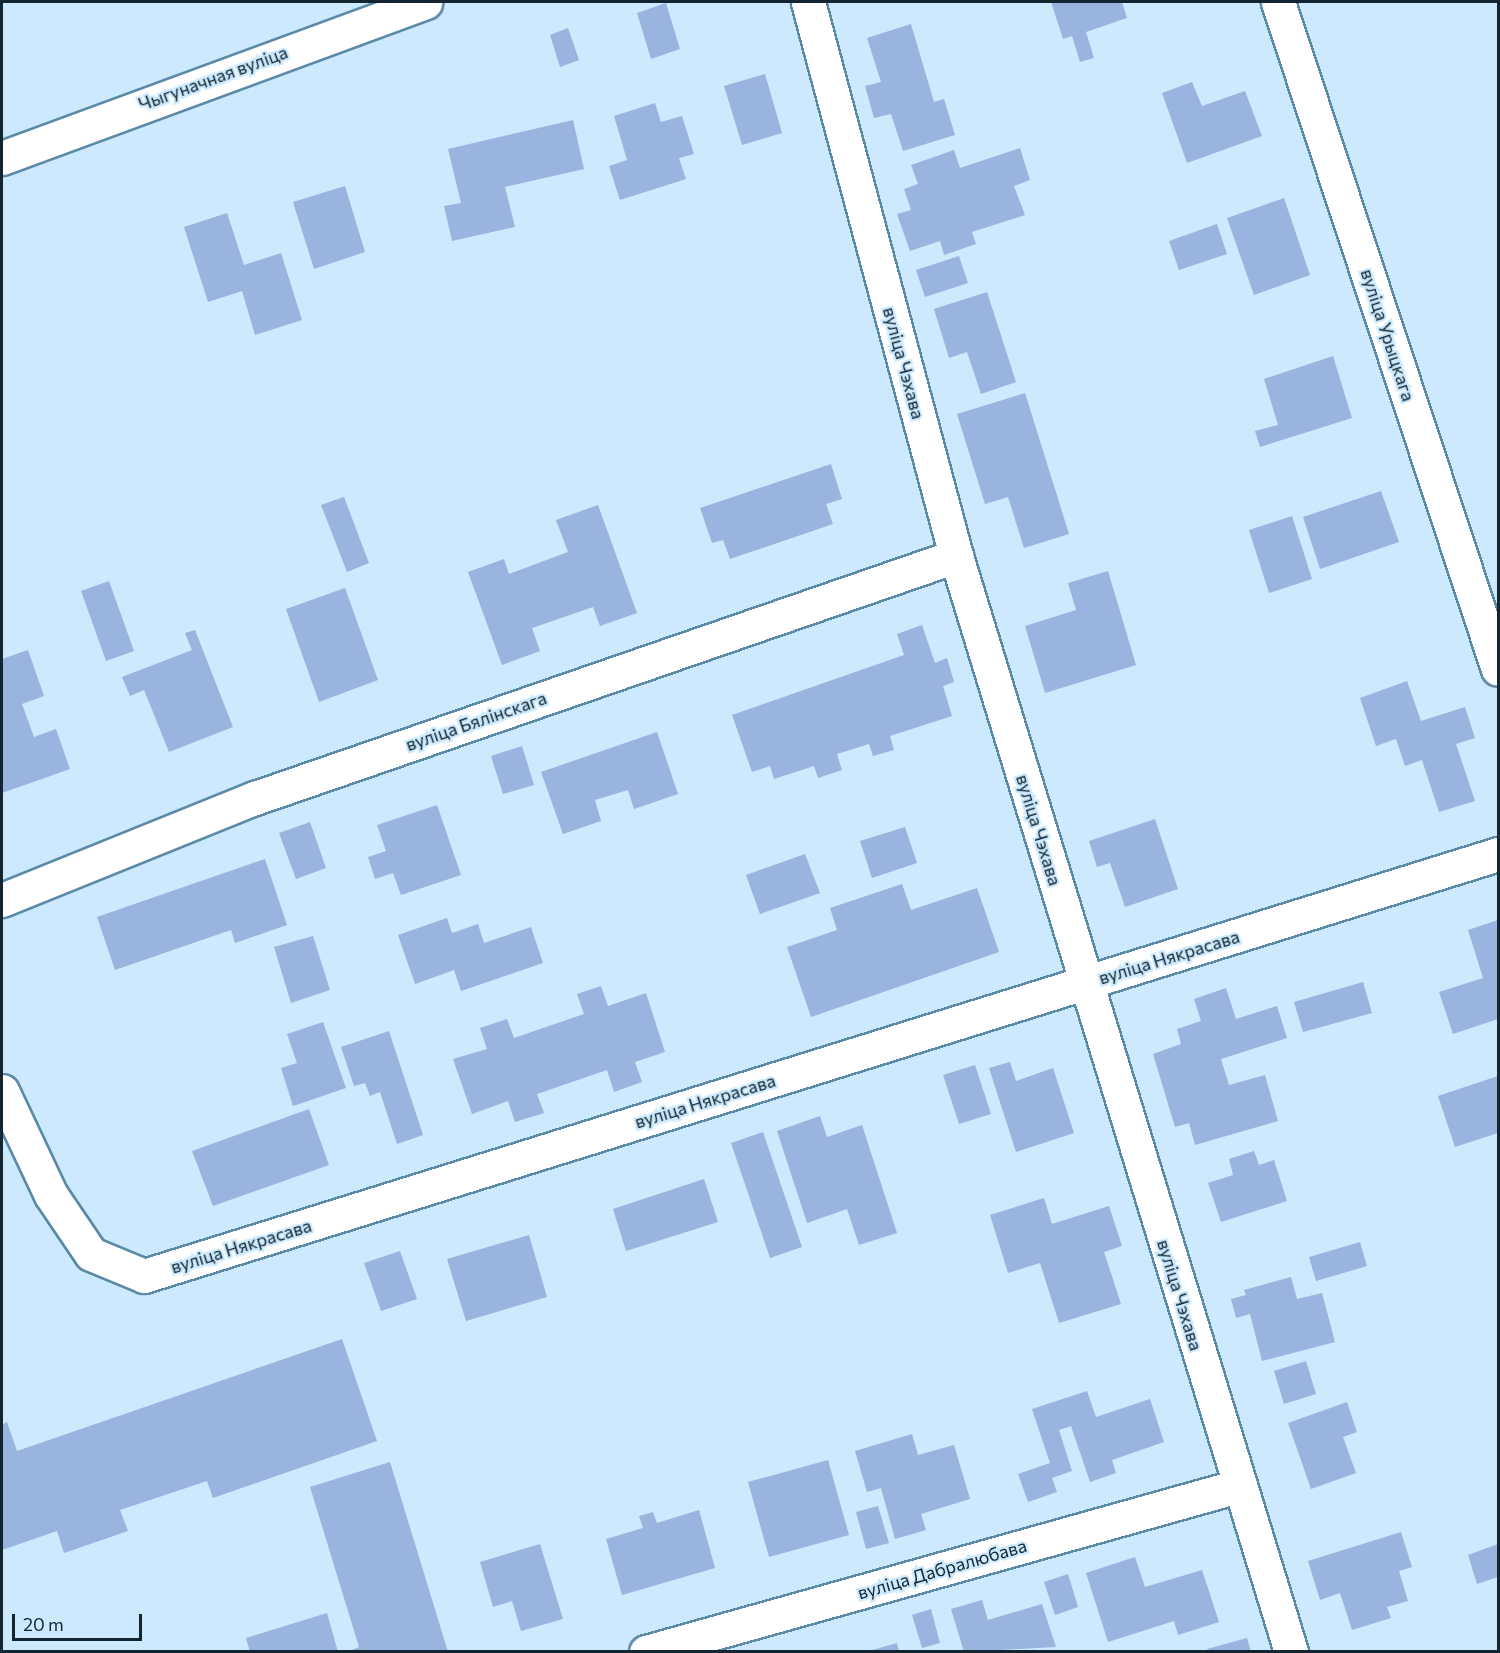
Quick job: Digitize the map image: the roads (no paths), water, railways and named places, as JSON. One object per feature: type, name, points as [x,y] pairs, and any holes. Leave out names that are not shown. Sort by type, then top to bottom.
[{"type":"street","name":"Чыгуначная вуліца","points":[[2,158],[425,2]]},
{"type":"street","name":"вуліца Чэхава","points":[[808,2],[956,556],[1238,1486],[1291,1652]]},
{"type":"street","name":"вуліца Урыцкага","points":[[1278,2],[1498,669]]},
{"type":"street","name":"вуліца Бялінскага","points":[[2,900],[255,798],[956,556]]},
{"type":"street","name":"вуліца Някрасава","points":[[2,1091],[51,1195],[91,1254],[144,1276],[1498,854]]},
{"type":"street","name":"вуліца Дабралюбава","points":[[646,1652],[1238,1486]]}]
